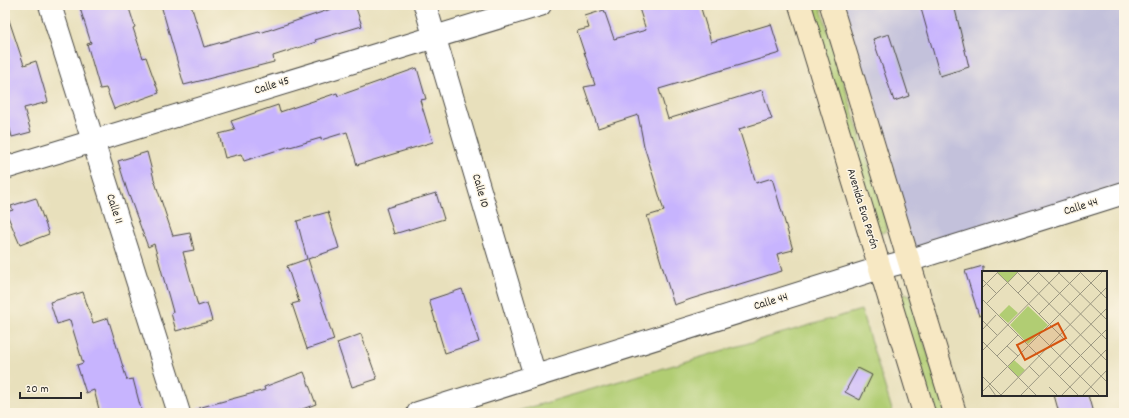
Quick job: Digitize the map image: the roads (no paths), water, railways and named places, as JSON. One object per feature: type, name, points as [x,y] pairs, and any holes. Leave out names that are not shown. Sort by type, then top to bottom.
[{"type":"main road","name":"Avenida Eva Perón","points":[[800,5],[924,413]]},
{"type":"main road","points":[[831,5],[955,413]]},
{"type":"street","name":"Calle 11","points":[[50,5],[179,413]]},
{"type":"street","name":"Calle 10","points":[[425,5],[535,376]]},
{"type":"street","name":"Calle 45","points":[[5,168],[540,5]]},
{"type":"street","name":"Calle 44","points":[[418,413],[1124,193]]}]
